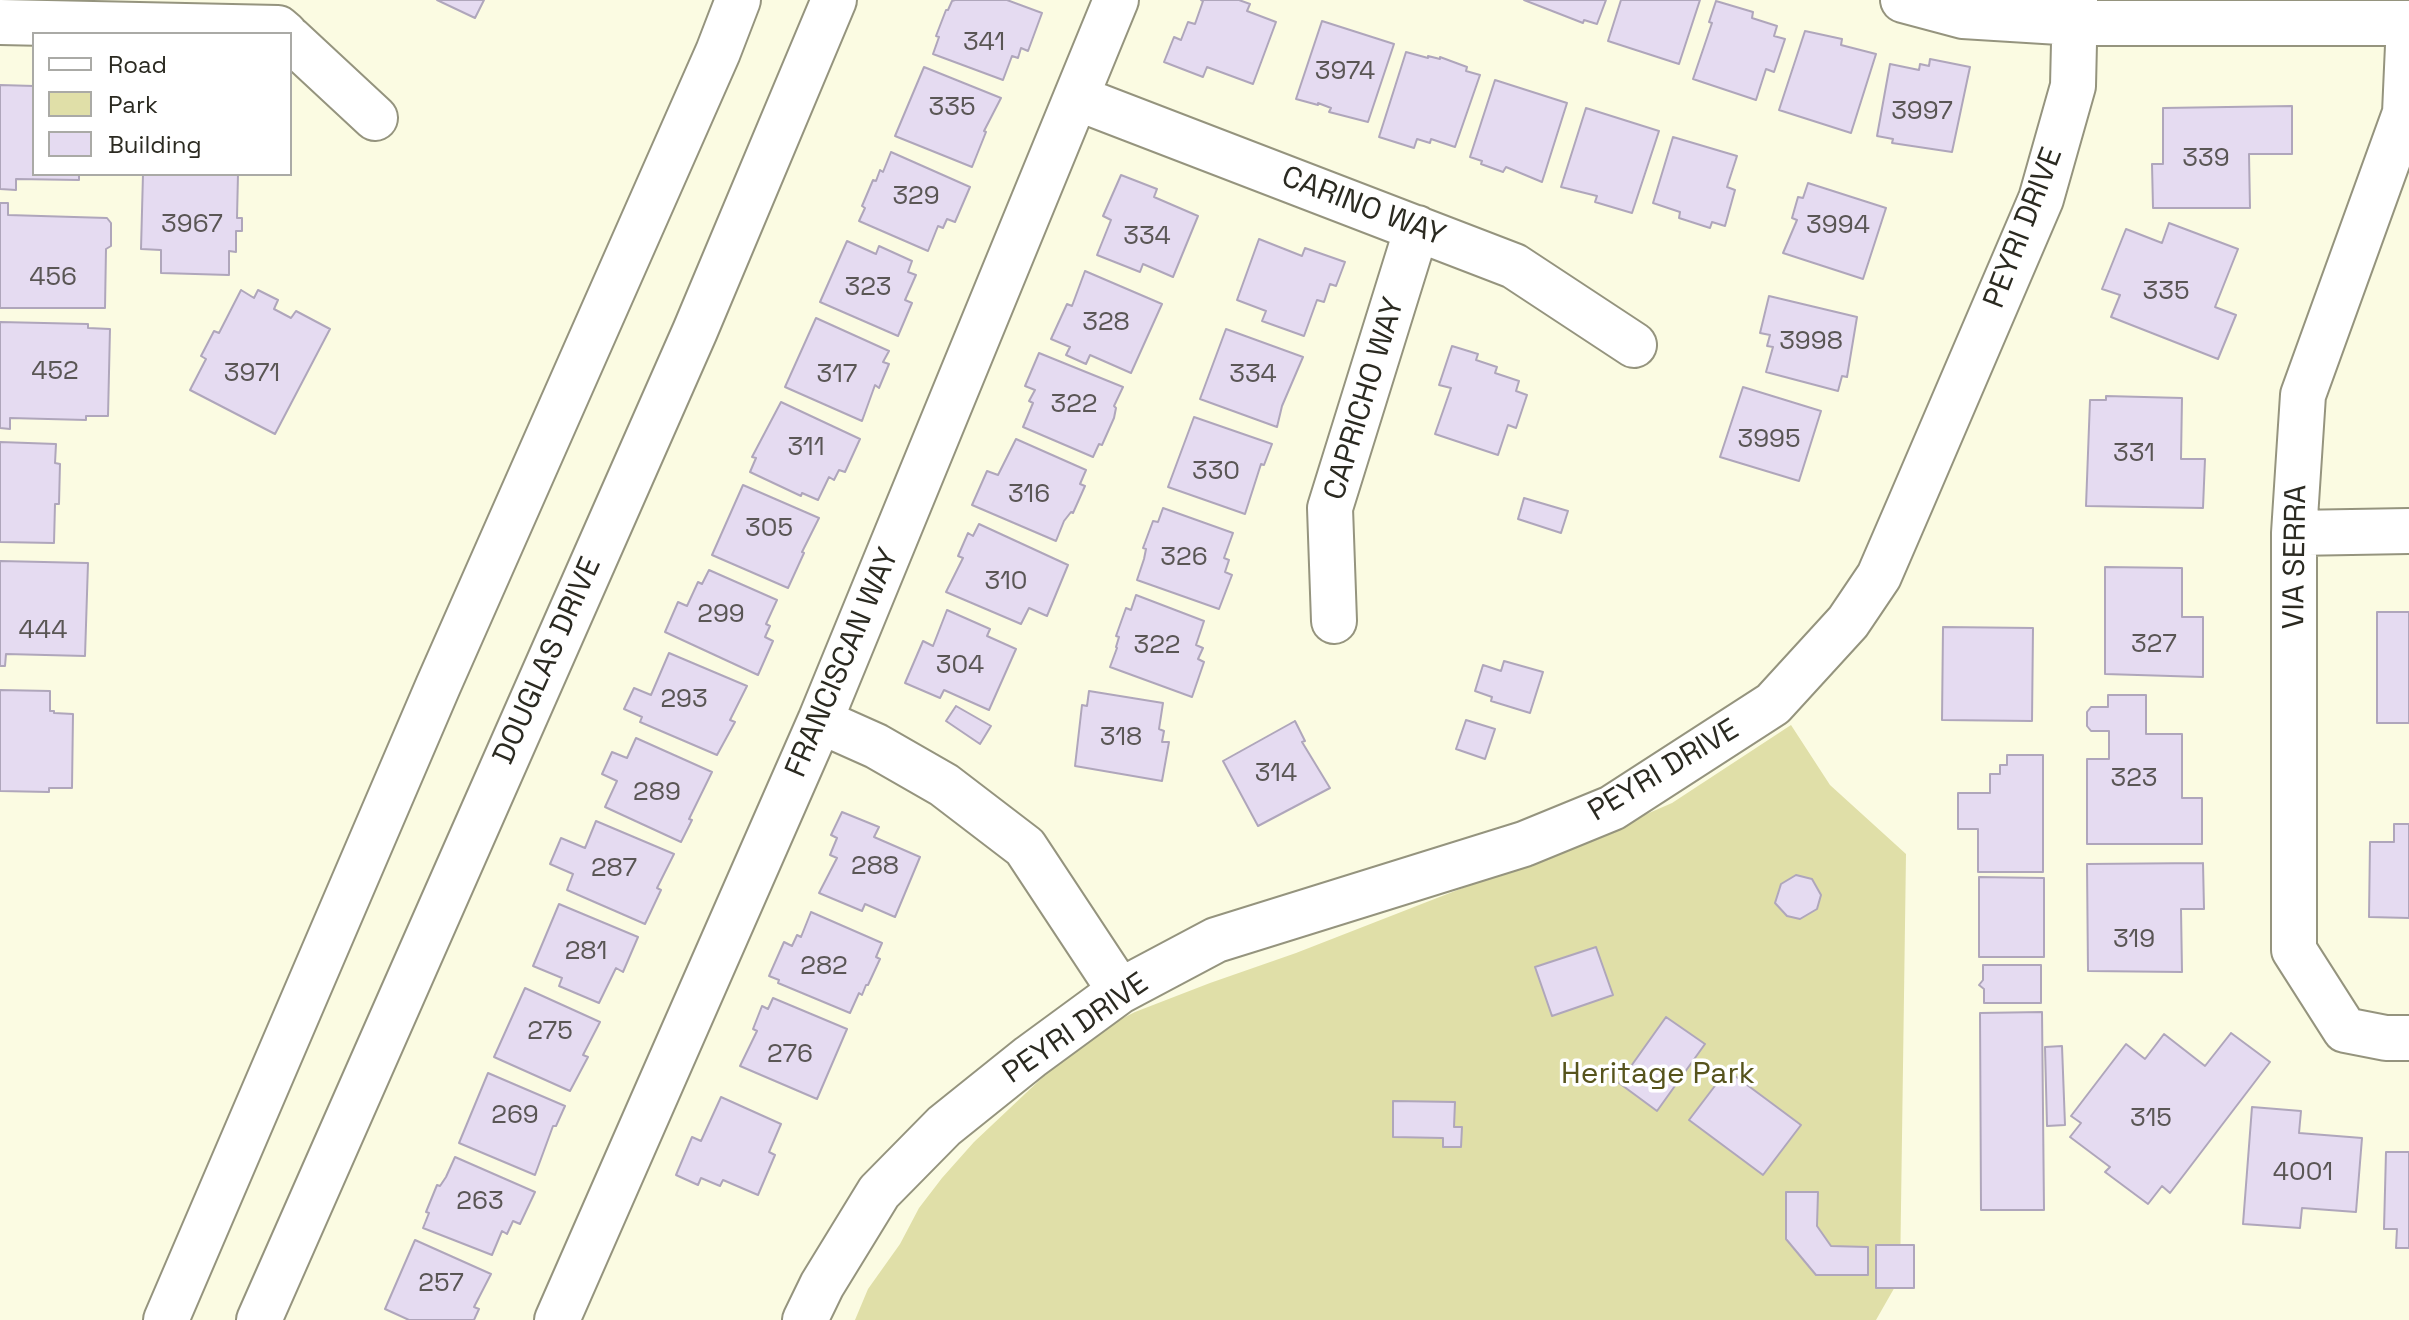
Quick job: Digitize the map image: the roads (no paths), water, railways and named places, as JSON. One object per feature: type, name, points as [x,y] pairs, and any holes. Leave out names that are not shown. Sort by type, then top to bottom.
[{"type":"street","points":[[166,1320],[444,672],[718,52],[738,0]]},
{"type":"street","name":"DOUGLAS DRIVE","points":[[259,1320],[695,331],[834,0]]},
{"type":"street","name":"FRANCISCAN WAY","points":[[557,1320],[820,721],[1116,0]]},
{"type":"street","points":[[1903,0],[1963,16],[2075,11],[2409,23]]},
{"type":"street","name":"PEYRI DRIVE","points":[[805,1320],[822,1285],[879,1192],[944,1126],[1030,1057],[1120,991],[1216,940],[1524,844],[1612,808],[1773,704],[1848,622],[1879,576],[2041,199],[2073,86],[2075,11]]},
{"type":"street","points":[[0,22],[278,28],[283,32]]},
{"type":"street","name":"VIA SERRA","points":[[2409,23],[2405,113],[2303,395],[2294,533],[2294,950],[2345,1030],[2386,1038],[2409,1038]]},
{"type":"street","points":[[292,41],[375,118]]},
{"type":"street","name":"CARINO WAY","points":[[1077,98],[1514,266],[1634,345]]},
{"type":"street","name":"CAPRICHO WAY","points":[[1334,621],[1330,508],[1417,228]]},
{"type":"street","points":[[2294,533],[2409,531]]},
{"type":"street","points":[[820,721],[876,746],[944,785],[1025,847],[1120,991]]},
{"type":"park label","name":"Heritage Park","points":[[1658,1075]]}]
